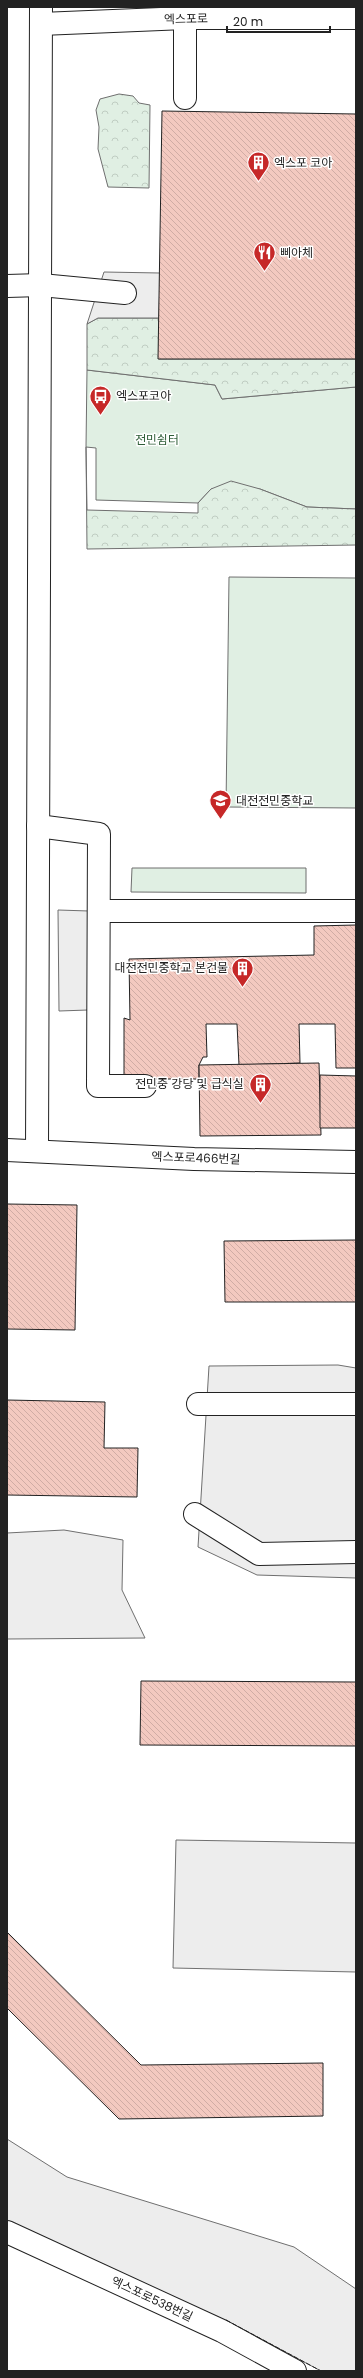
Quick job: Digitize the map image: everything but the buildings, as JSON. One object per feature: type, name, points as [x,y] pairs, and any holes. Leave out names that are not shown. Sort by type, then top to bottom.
[{"type":"street","name":"엑스포로","points":[[41,15],[185,18],[356,18]]},
{"type":"street","points":[[37,1151],[41,15]]},
{"type":"street","points":[[185,18],[185,98]]},
{"type":"street","points":[[7,286],[41,285],[125,293]]},
{"type":"street","points":[[38,826],[98,834],[98,1086],[145,1086]]},
{"type":"street","points":[[98,911],[356,911]]},
{"type":"street","name":"엑스포로466번길","points":[[7,1150],[194,1159],[356,1162]]},
{"type":"street","points":[[198,1404],[356,1404]]},
{"type":"street","points":[[195,1514],[259,1554],[356,1552]]},
{"type":"street","name":"엑스포로538번길","points":[[7,2232],[222,2331],[295,2371]]},
{"type":"green space","points":[[119,94],[133,96],[139,103],[150,105],[149,188],[108,187],[98,149],[99,127],[96,110],[100,99]]},
{"type":"green space","points":[[98,318],[159,318],[159,359],[356,359],[356,387],[222,399],[215,385],[87,370],[87,324]]},
{"type":"green space","name":"전민쉼터","points":[[87,370],[215,385],[222,399],[356,387],[356,509],[307,507],[260,489],[211,489],[198,503],[96,500],[96,448],[86,447]]},
{"type":"green space","points":[[86,447],[87,510],[198,513],[198,503],[211,489],[231,481],[260,489],[307,507],[356,509],[356,545],[87,549]]},
{"type":"green space","points":[[229,577],[356,578],[356,808],[226,807]]},
{"type":"green space","points":[[132,868],[306,868],[306,893],[131,892]]},
{"type":"shaded area","points":[[104,272],[160,273],[159,318],[98,318],[87,324]]},
{"type":"shaded area","points":[[58,910],[89,911],[88,1010],[59,1011]]},
{"type":"shaded area","points":[[338,1365],[356,1368],[356,1578],[257,1575],[198,1547],[209,1366]]},
{"type":"shaded area","points":[[64,1530],[123,1540],[122,1590],[145,1638],[7,1639],[7,1533]]},
{"type":"shaded area","points":[[176,1840],[356,1843],[356,1972],[173,1968]]},
{"type":"shaded area","points":[[7,2139],[67,2177],[294,2247],[356,2289],[356,2371],[321,2371],[229,2322],[7,2222]]},
{"type":"fence","points":[[226,2320],[321,2371]]},
{"type":"place","name":"엑스포 코아","points":[[259,182]]},
{"type":"place","name":"삐아체","points":[[264,272]]},
{"type":"place","name":"엑스포코아","points":[[101,416]]},
{"type":"place","name":"대전전민중학교","points":[[221,820]]},
{"type":"place","name":"대전전민중학교 본건물","points":[[243,988]]},
{"type":"place","name":"전민중 강당 및 급식실","points":[[260,1104]]}]
